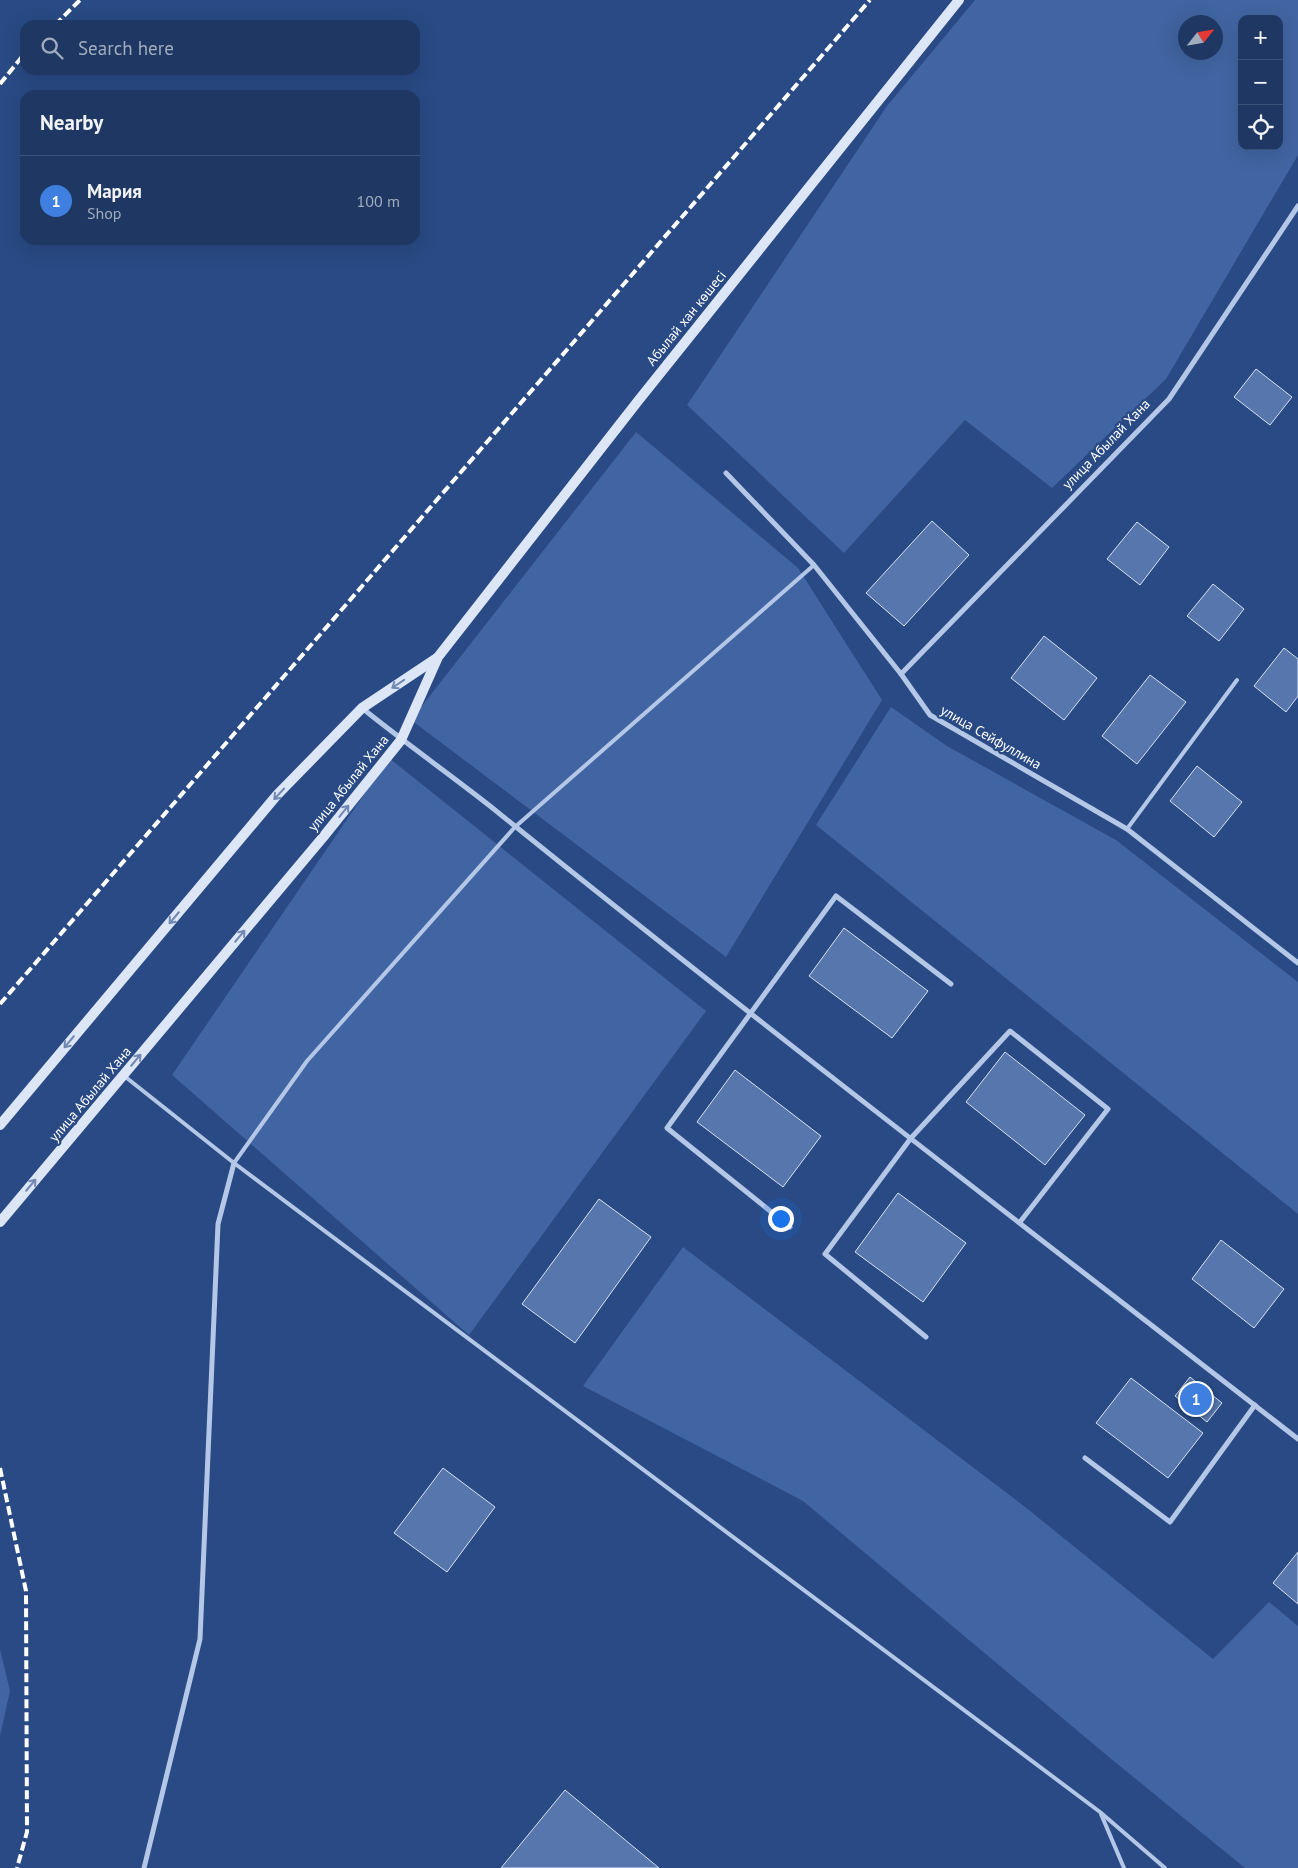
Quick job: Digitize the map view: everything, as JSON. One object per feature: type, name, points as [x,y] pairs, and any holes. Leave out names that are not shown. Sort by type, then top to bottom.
[{"type":"main road","name":"Абылай хан көшесі","points":[[438,657],[638,401],[959,0]]},
{"type":"main road","points":[[0,1125],[277,795],[362,708],[438,657]]},
{"type":"main road","name":"улица Абылай Хана","points":[[0,1222],[324,836],[401,740],[438,657]]},
{"type":"street","name":"улица Абылай Хана","points":[[900,674],[1169,399],[1298,206]]},
{"type":"street","name":"улица Сейфуллина","points":[[726,473],[814,565],[930,715],[1127,829],[1298,963]]},
{"type":"street","points":[[362,708],[751,1014],[1298,1439]]},
{"type":"street","points":[[790,1227],[667,1128],[836,896],[951,984]]},
{"type":"street","points":[[926,1337],[825,1254],[911,1138],[1010,1031],[1108,1109],[1020,1222]]},
{"type":"street","points":[[144,1868],[200,1639],[218,1224],[234,1163]]},
{"type":"street","points":[[1085,1458],[1170,1522],[1255,1405]]},
{"type":"lane","points":[[234,1163],[307,1061],[515,828],[814,565]]},
{"type":"lane","points":[[1127,829],[1237,680]]},
{"type":"lane","points":[[123,1075],[234,1163],[1100,1812],[1165,1868]]},
{"type":"lane","points":[[1100,1812],[1124,1868]]},
{"type":"shaded area","points":[[975,0],[1298,0],[1298,155],[1166,379],[1052,488],[965,420],[844,553],[687,405],[887,106]]},
{"type":"shaded area","points":[[636,432],[798,568],[882,700],[726,957],[411,720]]},
{"type":"shaded area","points":[[891,707],[947,746],[1116,840],[1298,982],[1298,1214],[816,825]]},
{"type":"shaded area","points":[[389,758],[706,1011],[469,1335],[172,1075]]},
{"type":"shaded area","points":[[683,1247],[1024,1506],[1213,1659],[1269,1602],[1298,1626],[1298,1868],[1245,1868],[1110,1758],[803,1501],[583,1386]]},
{"type":"shaded area","points":[[0,1649],[10,1691],[0,1736]]},
{"type":"building","points":[[1256,369],[1292,397],[1270,425],[1234,397]]},
{"type":"building","points":[[932,521],[969,555],[904,626],[866,593]]},
{"type":"building","points":[[1137,522],[1169,547],[1140,585],[1107,559]]},
{"type":"building","points":[[1213,584],[1244,609],[1219,641],[1187,616]]},
{"type":"building","points":[[1044,636],[1097,678],[1064,720],[1011,678]]},
{"type":"building","points":[[1284,648],[1298,659],[1298,696],[1286,712],[1254,686]]},
{"type":"building","points":[[1150,675],[1186,702],[1137,764],[1102,736]]},
{"type":"building","points":[[1197,766],[1242,802],[1214,837],[1170,801]]},
{"type":"building","points":[[844,928],[928,991],[892,1038],[809,976]]},
{"type":"building","points":[[1005,1052],[1085,1115],[1045,1165],[966,1102]]},
{"type":"building","points":[[735,1070],[821,1136],[783,1187],[697,1122]]},
{"type":"building","points":[[898,1193],[966,1243],[923,1302],[855,1252]]},
{"type":"building","points":[[599,1199],[651,1237],[575,1343],[522,1304]]},
{"type":"building","points":[[1221,1240],[1284,1289],[1254,1328],[1192,1279]]},
{"type":"building","points":[[1190,1377],[1222,1403],[1207,1422],[1175,1396]]},
{"type":"building","points":[[1131,1378],[1203,1433],[1168,1478],[1096,1423]]},
{"type":"building","points":[[443,1468],[495,1507],[447,1572],[394,1533]]},
{"type":"building","points":[[1298,1552],[1298,1604],[1273,1583]]},
{"type":"building","points":[[565,1790],[659,1868],[501,1868]]},
{"type":"railway","points":[[60,20],[80,0]]},
{"type":"railway","points":[[0,1004],[870,0]]},
{"type":"railway","points":[[0,84],[20,59]]},
{"type":"railway","points":[[0,1468],[26,1591],[27,1832],[17,1868]]},
{"type":"place","name":"Мария","points":[[1196,1399]]}]
